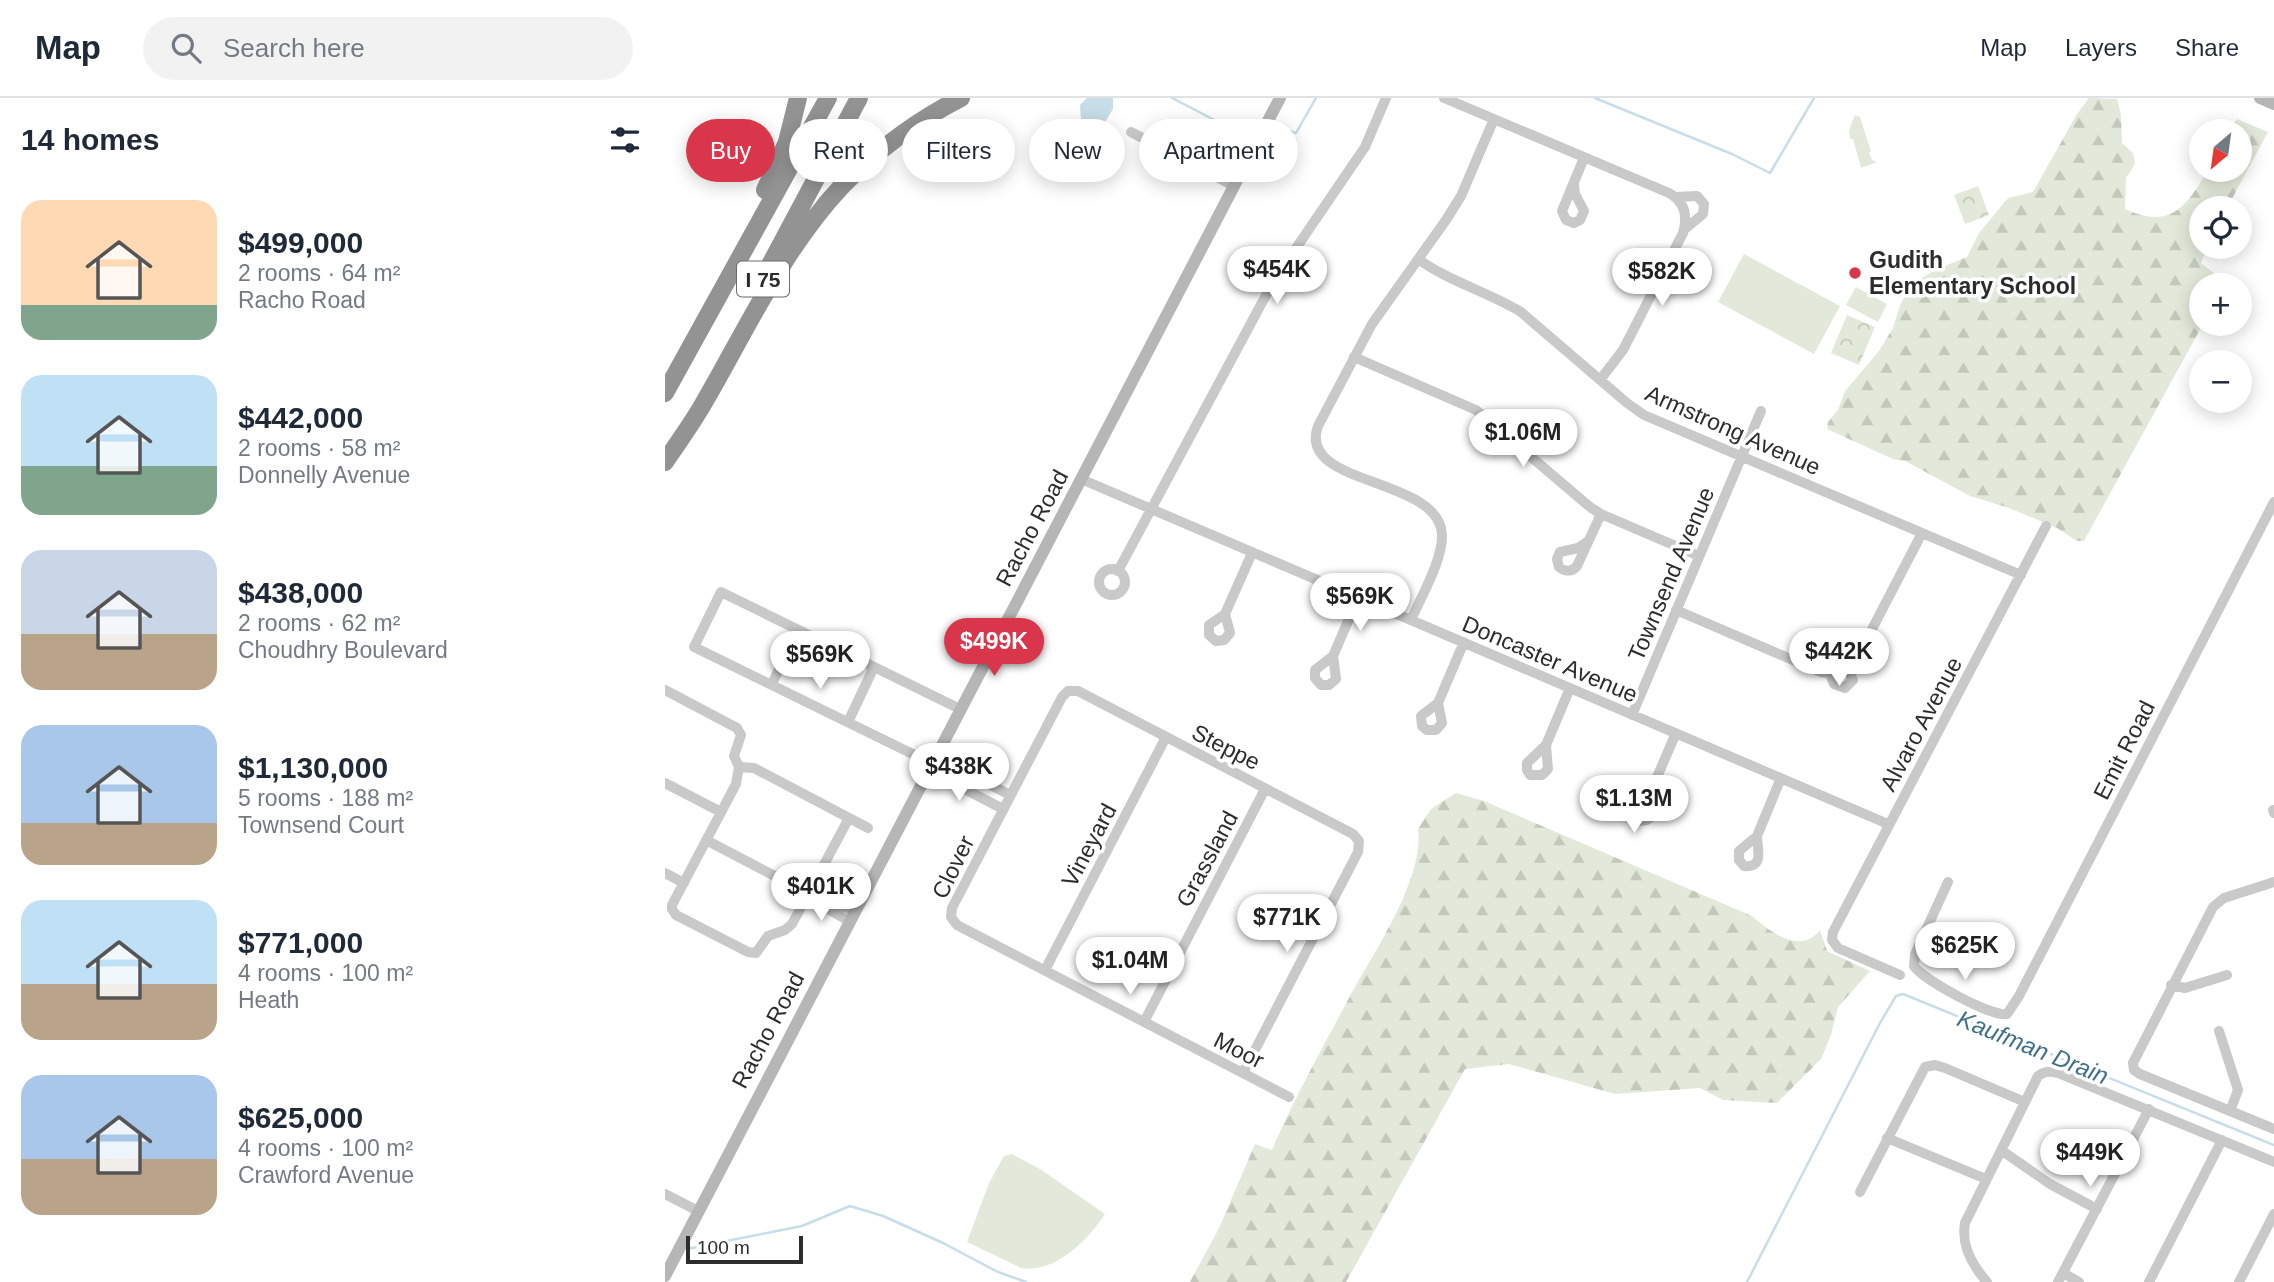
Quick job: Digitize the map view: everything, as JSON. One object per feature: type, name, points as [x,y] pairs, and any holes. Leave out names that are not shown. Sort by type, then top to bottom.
[{"type":"highway","points":[[665,384],[677,356],[774,172],[787,142],[798,98]]},
{"type":"highway","name":"I 75","points":[[665,393],[828,98]]},
{"type":"highway","name":"I 75","points":[[665,461],[859,98]]},
{"type":"highway","points":[[665,461],[704,402],[778,275],[820,213],[840,189],[884,148],[922,120],[961,98]]},
{"type":"street","name":"Racho Road","points":[[665,1276],[1280,98]]},
{"type":"street","points":[[1118,571],[1273,282],[1365,147],[1387,98]]},
{"type":"street","points":[[1444,98],[1675,197],[1682,205],[1686,218],[1684,230],[1623,350],[1600,380]]},
{"type":"street","points":[[2260,98],[2274,104]]},
{"type":"street","points":[[1411,620],[1441,548],[1442,528],[1436,516],[1419,501],[1327,461],[1315,444],[1318,426],[1385,304],[1461,196],[1494,119]]},
{"type":"street","points":[[1131,132],[1234,186]]},
{"type":"street","points":[[1574,185],[1584,158]]},
{"type":"street","points":[[1675,197],[1697,196],[1705,204],[1703,214],[1684,230]]},
{"type":"street","name":"Armstrong Avenue","points":[[1418,260],[1443,276],[1503,301],[1521,312],[1644,415],[1744,453],[2021,575]]},
{"type":"street","points":[[1354,357],[1476,410],[1582,501],[1601,514],[1699,556]]},
{"type":"street","name":"Townsend Avenue","points":[[1632,715],[1761,411]]},
{"type":"street","name":"Doncaster Avenue","points":[[1081,479],[1888,824]]},
{"type":"street","name":"Emit Road","points":[[1948,882],[1915,954],[1914,966],[1919,973],[1950,992],[1996,1013],[2007,1014],[2019,996],[2274,502]]},
{"type":"street","points":[[1587,542],[1601,514]]},
{"type":"street","name":"Alvaro Avenue","points":[[1900,975],[1838,947],[1832,940],[1833,932],[2046,526]]},
{"type":"street","points":[[1676,610],[1830,674],[1848,669],[1856,660],[1922,533]]},
{"type":"street","points":[[1226,614],[1252,553]]},
{"type":"street","points":[[960,709],[721,592],[694,647],[931,763],[1010,795]]},
{"type":"street","points":[[1333,656],[1358,598]]},
{"type":"street","points":[[772,684],[797,630]]},
{"type":"street","points":[[1438,703],[1464,642]]},
{"type":"street","points":[[848,722],[874,667]]},
{"type":"street","points":[[1830,674],[1833,684],[1845,688],[1853,680],[1848,669]]},
{"type":"street","points":[[1546,745],[1570,688]]},
{"type":"street","points":[[665,690],[737,727],[741,735],[733,756],[739,768],[736,784],[672,909],[683,918],[748,952],[756,953],[768,936],[788,928],[814,896],[849,818]]},
{"type":"street","name":"Steppe","points":[[1072,690],[1353,834],[1359,841],[1358,852],[1243,1073]]},
{"type":"street","name":"Clover","points":[[951,917],[952,908],[1062,697],[1072,690]]},
{"type":"street","points":[[1651,791],[1676,733]]},
{"type":"street","name":"Vineyard","points":[[1045,970],[1166,737]]},
{"type":"street","points":[[931,763],[1003,809]]},
{"type":"street","points":[[739,768],[754,768],[868,828]]},
{"type":"street","points":[[1757,836],[1781,778]]},
{"type":"street","points":[[665,783],[721,812]]},
{"type":"street","name":"Grassland","points":[[1144,1022],[1265,789]]},
{"type":"street","points":[[706,840],[814,896],[824,907],[852,916]]},
{"type":"street","points":[[665,873],[684,883]]},
{"type":"street","points":[[2274,882],[2216,903],[2134,1059],[2134,1070],[2140,1074],[2274,1129]]},
{"type":"street","name":"Moor","points":[[951,917],[957,925],[1289,1097]]},
{"type":"street","points":[[2171,985],[2185,988],[2227,975]]},
{"type":"street","points":[[2220,1031],[2238,1090],[2230,1111]]},
{"type":"street","points":[[1860,1192],[1918,1077],[1928,1066],[1945,1068],[2025,1101]]},
{"type":"street","points":[[1987,1282],[1970,1258],[1964,1237],[1967,1217],[2038,1076],[2048,1071],[2149,1109],[2274,1162]]},
{"type":"street","points":[[2079,1282],[2060,1278],[2149,1109]]},
{"type":"street","points":[[1887,1138],[1986,1179]]},
{"type":"street","points":[[2148,1282],[2222,1140]]},
{"type":"street","points":[[2001,1150],[2050,1184],[2097,1209]]},
{"type":"street","points":[[665,1194],[698,1212]]},
{"type":"street","points":[[2239,1282],[2274,1214]]},
{"type":"green space","points":[[2089,98],[2117,99],[2121,115],[2122,143],[2133,153],[2135,164],[2126,178],[2125,209],[2141,215],[2166,216],[2189,198],[2189,259],[2202,259],[2201,263],[2214,273],[2189,273],[2189,336],[2196,336],[2084,541],[2077,541],[2057,528],[2009,508],[1970,496],[1905,461],[1893,459],[1827,429],[1845,391],[1879,351],[1893,328],[1900,305],[1913,283],[1937,269],[1967,257],[1979,233],[2008,198],[2033,192],[2077,114]]},
{"type":"green space","points":[[1855,115],[1860,117],[1872,160],[1877,162],[1861,168],[1853,139],[1850,139],[1849,130]]},
{"type":"green space","points":[[2252,125],[2268,132],[2252,162]]},
{"type":"green space","points":[[2200,182],[2241,182],[2233,196],[2191,196]]},
{"type":"green space","points":[[1978,186],[1989,215],[1965,224],[1954,195]]},
{"type":"green space","points":[[1744,254],[1840,306],[1814,354],[1718,302]]},
{"type":"green space","points":[[1856,287],[1887,304],[1878,322],[1846,305]]},
{"type":"green space","points":[[1847,315],[1875,327],[1859,365],[1831,353]]},
{"type":"green space","points":[[1456,793],[1484,801],[1752,916],[1786,938],[1804,941],[1820,930],[1827,951],[1870,971],[1838,1007],[1821,1059],[1777,1103],[1723,1100],[1700,1088],[1615,1094],[1509,1064],[1465,1069],[1346,1282],[1190,1282],[1219,1228],[1255,1144],[1272,1150],[1309,1073],[1384,937],[1413,870],[1418,849],[1418,829],[1431,809]]},
{"type":"green space","points":[[1012,1154],[1040,1169],[1105,1214],[1090,1234],[1070,1253],[1046,1266],[1021,1268],[967,1242],[989,1183],[1004,1156]]},
{"type":"water","points":[[1087,98],[1113,98],[1113,109],[1107,119],[1081,119],[1080,105]]},
{"type":"waterway","points":[[1172,98],[1212,119]]},
{"type":"waterway","points":[[1298,130],[1316,98]]},
{"type":"waterway","points":[[1595,98],[1732,154],[1770,173],[1814,98]]},
{"type":"waterway","name":"Kaufman Drain","points":[[1747,1282],[1880,1023],[1896,996],[1903,994],[2274,1145]]},
{"type":"waterway","points":[[687,1249],[802,1226],[850,1206],[883,1216],[998,1272],[1026,1282]]},
{"type":"place","name":"Gudith Elementary School","points":[[1855,273]]}]
